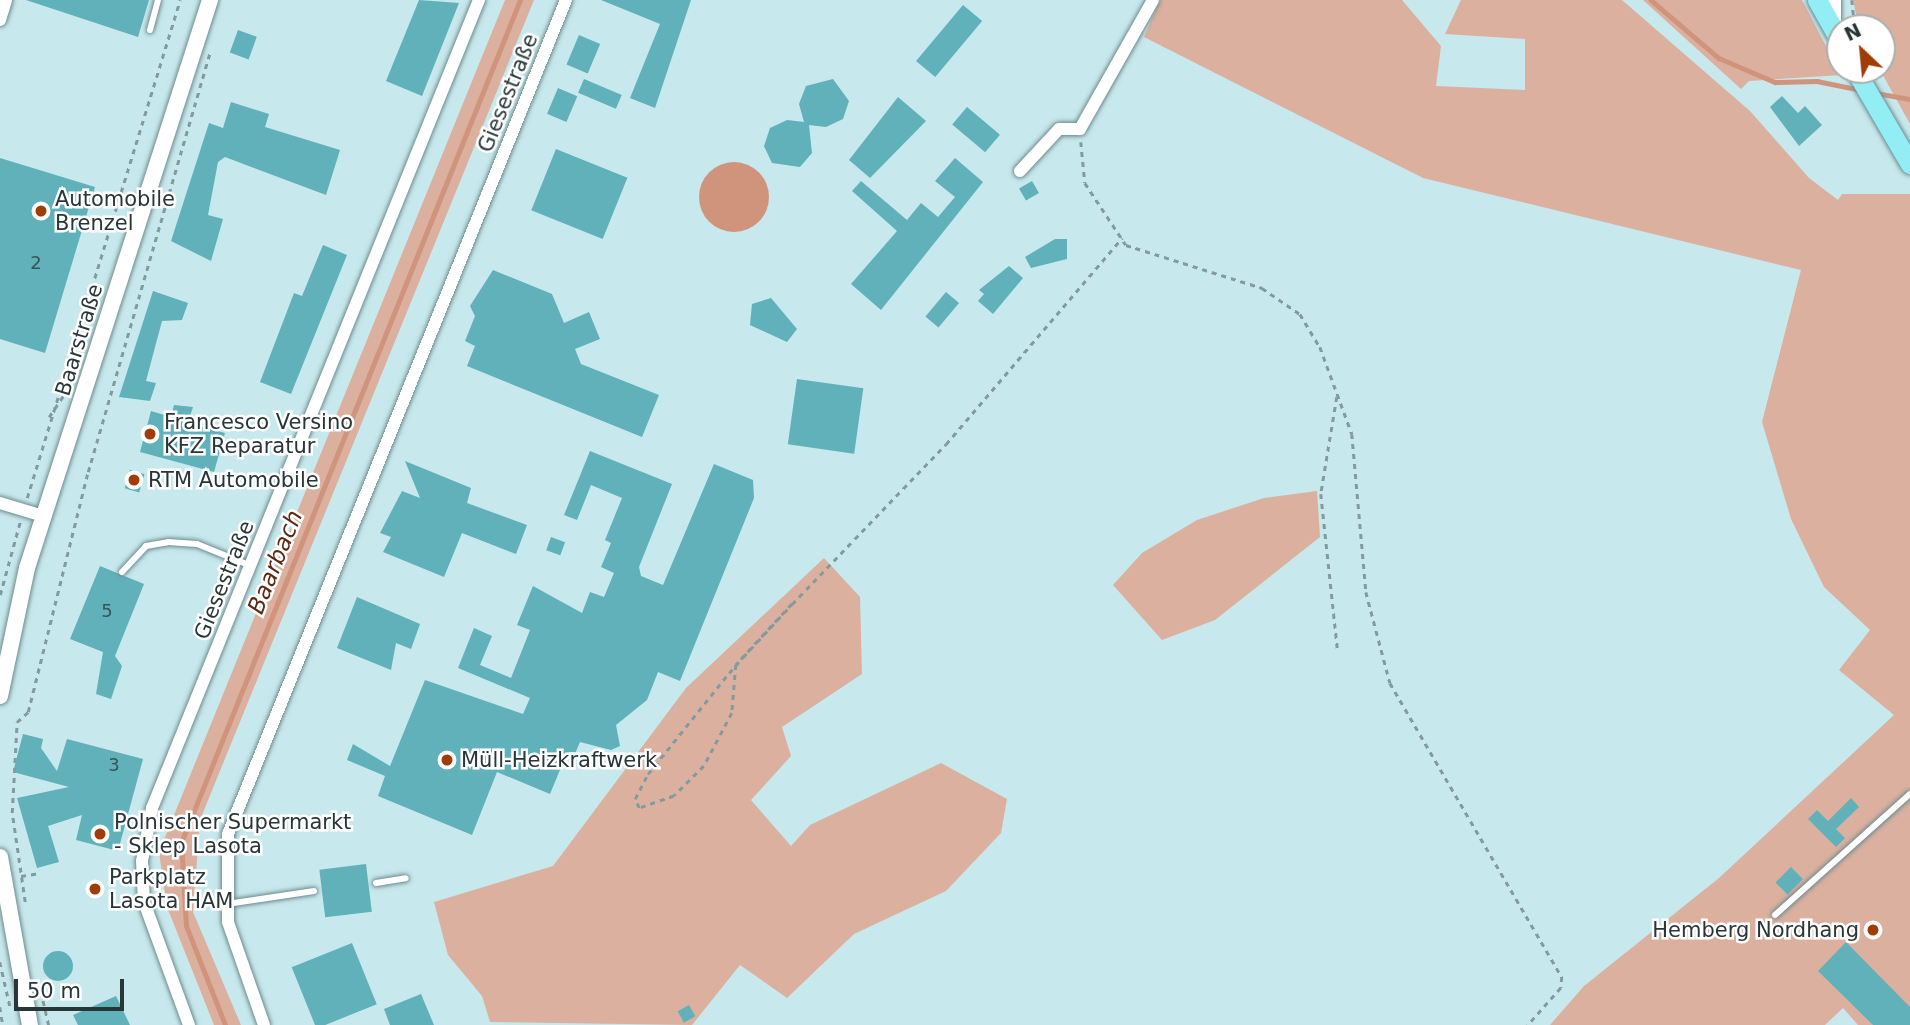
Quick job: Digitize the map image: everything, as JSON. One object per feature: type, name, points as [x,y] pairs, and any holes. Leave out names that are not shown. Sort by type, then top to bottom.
[{"type":"main road","name":"Baarstraße","points":[[0,696],[43,516],[210,0]]},
{"type":"main road","points":[[1817,0],[1826,16]]},
{"type":"main road","points":[[1863,84],[1910,164]]},
{"type":"main road","points":[[0,857],[3,918],[30,1025]]},
{"type":"street","points":[[0,20],[6,0]]},
{"type":"street","name":"Giesestraße","points":[[189,1025],[147,913],[142,862],[152,808],[478,0]]},
{"type":"street","name":"Giesestraße","points":[[264,1025],[225,904],[228,834],[566,0]]},
{"type":"street","points":[[1020,171],[1059,129],[1080,129],[1153,0]]},
{"type":"street","points":[[0,503],[43,516]]},
{"type":"lane","points":[[150,30],[159,0]]},
{"type":"lane","points":[[122,572],[146,546],[168,542],[197,544],[251,566]]},
{"type":"lane","points":[[1775,915],[1910,794]]},
{"type":"lane","points":[[376,883],[405,878]]},
{"type":"lane","points":[[225,904],[314,891]]},
{"type":"path","points":[[0,595],[23,511],[180,0]]},
{"type":"path","points":[[27,913],[10,769],[17,722],[28,712],[85,485],[205,82],[211,55],[204,18]]},
{"type":"path","points":[[1080,129],[1085,183],[1122,238],[1161,259],[1250,284],[1287,302],[1310,328],[1338,393],[1354,446],[1366,592],[1390,683],[1562,977],[1561,988],[1528,1025]]},
{"type":"path","points":[[736,665],[732,713],[704,766],[674,796],[639,808],[635,799],[648,774],[736,665],[946,444],[1122,238]]},
{"type":"path","points":[[1338,393],[1321,494],[1338,652]]},
{"type":"path","points":[[21,876],[39,873]]},
{"type":"path","points":[[0,961],[11,1012]]},
{"type":"path","points":[[40,987],[50,1025]]},
{"type":"path","points":[[0,1007],[3,1025]]},
{"type":"shaded area","points":[[505,0],[534,0],[200,820],[193,912],[241,1025],[214,1025],[167,907],[159,852]]},
{"type":"shaded area","points":[[1160,0],[1402,0],[1441,46],[1436,86],[1525,90],[1525,39],[1445,34],[1461,0],[1622,0],[1750,111],[1809,178],[1838,200],[1842,194],[1910,194],[1910,1025],[1858,1025],[1843,1008],[1825,1025],[1550,1025],[1584,986],[1719,878],[1894,715],[1839,670],[1870,630],[1824,587],[1791,519],[1762,422],[1801,270],[1423,178],[1144,37]]},
{"type":"shaded area","points":[[1643,0],[1802,0],[1826,46],[1826,76],[1749,81],[1741,89]]},
{"type":"shaded area","points":[[1853,0],[1910,0],[1910,124],[1888,84],[1896,84],[1896,14],[1856,14]]},
{"type":"shaded area","points":[[734,162],[759,172],[769,197],[759,222],[734,232],[709,222],[699,197],[709,172]]},
{"type":"shaded area","points":[[1317,491],[1320,537],[1215,620],[1162,640],[1113,585],[1142,553],[1197,520],[1264,498]]},
{"type":"shaded area","points":[[824,558],[860,597],[862,674],[782,727],[791,756],[751,800],[791,846],[810,825],[941,763],[1007,799],[1001,833],[946,891],[854,934],[787,998],[740,965],[692,1025],[490,1022],[482,996],[448,955],[434,902],[553,866],[686,688]]},
{"type":"building","points":[[26,0],[149,0],[138,37]]},
{"type":"building","points":[[419,0],[459,3],[422,96],[386,81]]},
{"type":"building","points":[[601,0],[691,0],[655,108],[630,98],[660,24]]},
{"type":"building","points":[[963,5],[982,21],[935,77],[916,61]]},
{"type":"building","points":[[238,30],[257,37],[249,59],[230,53]]},
{"type":"building","points":[[579,35],[600,44],[588,73],[566,64]]},
{"type":"building","points":[[584,79],[622,95],[616,109],[578,93]]},
{"type":"building","points":[[833,79],[849,101],[843,119],[826,127],[809,125],[812,153],[800,167],[772,163],[764,146],[770,128],[787,120],[804,122],[799,104],[806,86]]},
{"type":"building","points":[[558,88],[577,96],[566,122],[547,114]]},
{"type":"building","points":[[1782,96],[1798,113],[1805,106],[1822,125],[1799,146],[1770,107]]},
{"type":"building","points":[[898,97],[926,121],[870,178],[849,160]]},
{"type":"building","points":[[231,102],[269,114],[265,127],[340,150],[326,195],[225,157],[218,162],[208,215],[223,219],[211,261],[171,241],[209,123],[223,128]]},
{"type":"building","points":[[967,107],[1000,135],[985,152],[952,125]]},
{"type":"building","points":[[556,149],[627,178],[603,239],[531,210]]},
{"type":"building","points":[[0,158],[95,187],[45,353],[0,339]]},
{"type":"building","points":[[955,158],[983,182],[881,310],[851,284],[897,231],[852,191],[861,181],[907,220],[921,203],[938,217],[955,197],[935,181]]},
{"type":"building","points":[[1032,181],[1039,193],[1026,201],[1019,188]]},
{"type":"building","points":[[1055,239],[1067,239],[1067,259],[1031,268],[1025,257]]},
{"type":"building","points":[[323,245],[347,255],[291,394],[260,382],[294,293],[302,296]]},
{"type":"building","points":[[1009,266],[1023,278],[993,314],[978,301],[984,294],[979,290]]},
{"type":"building","points":[[493,270],[552,294],[564,323],[589,312],[600,339],[575,349],[581,364],[659,395],[642,437],[467,366],[475,346],[465,341],[475,316],[470,306]]},
{"type":"building","points":[[153,291],[188,303],[182,320],[162,321],[146,381],[156,383],[150,401],[119,397]]},
{"type":"building","points":[[946,292],[959,303],[938,327],[925,317]]},
{"type":"building","points":[[771,298],[797,329],[787,342],[750,325],[752,304]]},
{"type":"building","points":[[797,379],[863,388],[854,454],[788,444]]},
{"type":"building","points":[[174,405],[193,407],[188,423],[225,433],[214,472],[140,452],[151,411],[171,417]]},
{"type":"building","points":[[590,451],[672,484],[639,567],[641,576],[663,585],[714,464],[753,480],[754,498],[680,681],[658,672],[647,700],[616,725],[620,746],[611,750],[580,742],[574,756],[567,753],[550,794],[497,772],[472,835],[378,796],[385,776],[347,760],[353,744],[390,766],[425,680],[523,714],[530,698],[458,668],[474,628],[492,636],[480,665],[511,678],[530,630],[517,625],[533,586],[582,613],[590,592],[604,597],[614,573],[601,567],[611,543],[605,540],[622,498],[591,485],[577,520],[564,515]]},
{"type":"building","points":[[405,461],[471,488],[467,503],[527,525],[516,554],[462,533],[444,577],[383,552],[391,537],[380,533],[402,491],[420,498]]},
{"type":"building","points":[[130,470],[144,474],[139,492],[125,488]]},
{"type":"building","points":[[551,537],[565,542],[560,555],[546,550]]},
{"type":"building","points":[[100,566],[144,584],[115,656],[122,666],[111,699],[96,694],[103,652],[70,639]]},
{"type":"building","points":[[357,597],[420,624],[411,649],[396,643],[391,670],[337,648]]},
{"type":"building","points":[[23,734],[43,739],[41,748],[57,771],[67,739],[143,759],[118,851],[76,840],[82,815],[48,826],[59,862],[37,868],[17,798],[69,787],[13,772]]},
{"type":"building","points":[[1851,798],[1859,807],[1836,829],[1845,838],[1836,847],[1808,819],[1817,810],[1828,821]]},
{"type":"building","points":[[366,864],[372,912],[325,917],[319,870]]},
{"type":"building","points":[[1791,867],[1803,879],[1787,895],[1775,883]]},
{"type":"building","points":[[1846,942],[1910,1007],[1910,1025],[1873,1025],[1818,971]]},
{"type":"building","points":[[352,943],[377,1004],[325,1025],[315,1025],[292,967]]},
{"type":"building","points":[[58,951],[64,952],[72,960],[72,972],[64,980],[58,981],[52,980],[44,972],[43,966],[44,960],[52,952]]},
{"type":"building","points":[[421,994],[434,1025],[390,1025],[384,1009]]},
{"type":"building","points":[[116,996],[130,1025],[78,1025],[73,1015]]},
{"type":"building","points":[[689,1005],[695,1016],[684,1023],[678,1011]]},
{"type":"waterway","name":"Baarbach","points":[[225,1025],[186,926],[181,843],[520,0]]},
{"type":"waterway","points":[[1651,0],[1719,58],[1775,82],[1817,81],[1861,90]]},
{"type":"waterway","points":[[1876,93],[1910,99]]},
{"type":"place","name":"Automobile Brenzel","points":[[41,211]]},
{"type":"place","name":"Francesco Versino KFZ Reparatur","points":[[150,434]]},
{"type":"place","name":"RTM Automobile","points":[[134,480]]},
{"type":"place","name":"Müll-Heizkraftwerk","points":[[447,760]]},
{"type":"place","name":"Polnischer Supermarkt - Sklep Lasota","points":[[100,834]]},
{"type":"place","name":"Parkplatz Lasota HAM","points":[[95,889]]},
{"type":"place","name":"Hemberg Nordhang","points":[[1873,930]]}]
